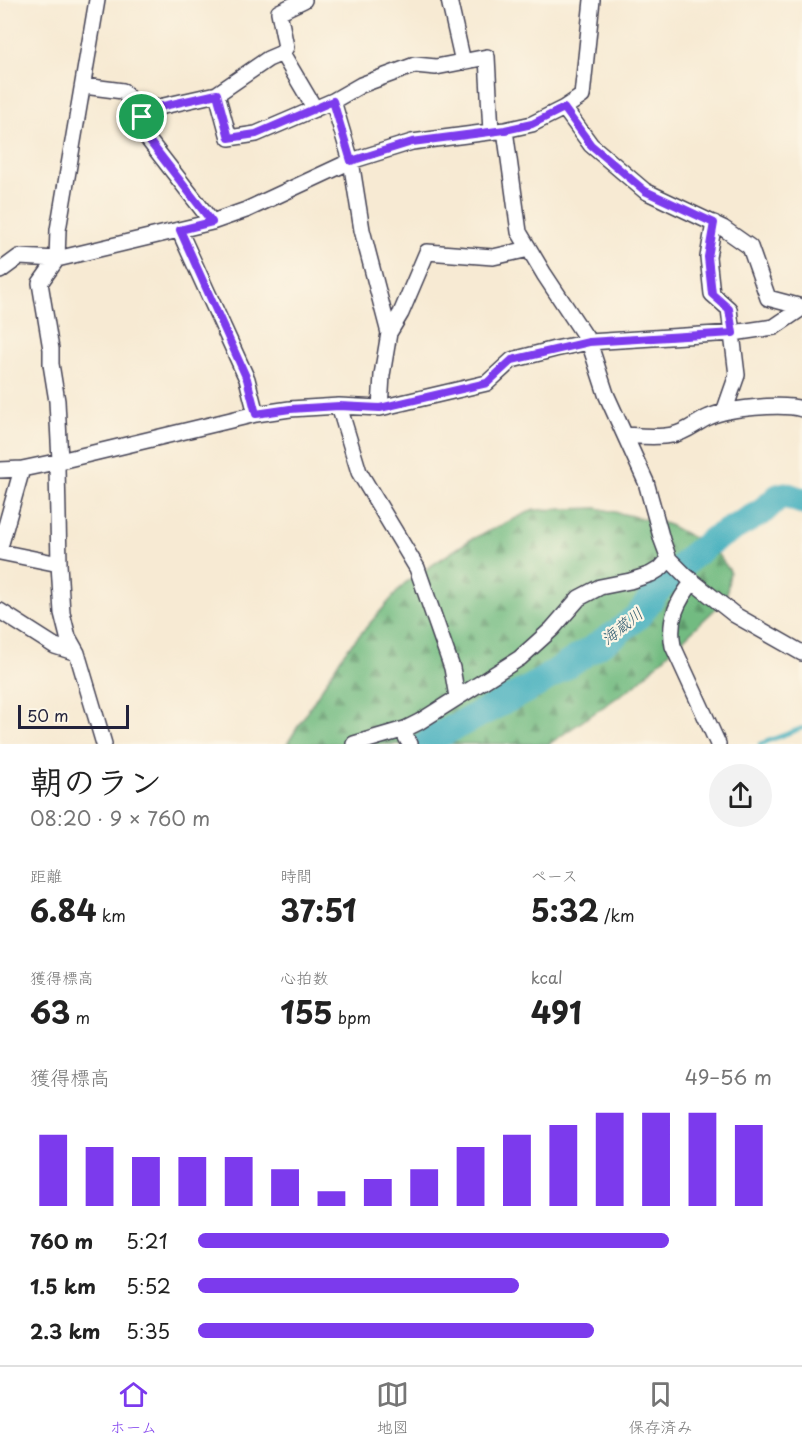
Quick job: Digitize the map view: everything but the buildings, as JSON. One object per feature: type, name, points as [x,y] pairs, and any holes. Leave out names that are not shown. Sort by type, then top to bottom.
[{"type":"street","points":[[97,0],[58,230],[57,259],[40,283],[57,401],[60,461],[57,468],[59,564],[62,613],[68,637],[77,653],[104,744]]},
{"type":"street","points":[[212,222],[147,138],[141,122],[143,112],[217,94],[282,52],[286,47],[279,12],[304,0]]},
{"type":"street","points":[[450,0],[463,62]]},
{"type":"street","points":[[0,271],[19,257],[57,259],[212,222],[246,210],[351,161],[412,142],[498,131],[532,124],[582,96],[592,0]]},
{"type":"street","points":[[282,52],[315,109]]},
{"type":"street","points":[[217,94],[229,138],[256,134],[333,101],[361,85],[415,64],[436,67],[487,57],[498,131],[519,232],[543,274],[589,342],[606,394],[646,482],[662,540],[671,561],[690,580],[735,615],[802,653]]},
{"type":"street","points":[[84,86],[123,91],[142,117]]},
{"type":"street","points":[[333,101],[351,161],[362,230],[389,333]]},
{"type":"street","points":[[564,108],[591,145],[645,191],[714,223],[750,247],[768,298],[802,308]]},
{"type":"street","points":[[714,223],[708,257],[712,294],[729,309],[737,375],[724,412]]},
{"type":"street","points":[[180,230],[247,379],[256,414]]},
{"type":"street","points":[[380,408],[382,375],[389,333],[401,313],[427,252],[493,257],[529,249]]},
{"type":"street","points":[[0,470],[22,469],[60,461],[256,414],[339,406],[380,408],[487,383],[512,360],[589,342],[733,333],[774,327],[802,308]]},
{"type":"street","points":[[339,406],[359,472],[417,568],[452,668],[457,697]]},
{"type":"street","points":[[625,435],[656,437],[674,435],[724,412],[752,408],[797,407],[802,409]]},
{"type":"street","points":[[0,547],[22,469]]},
{"type":"street","points":[[0,552],[59,564]]},
{"type":"street","points":[[354,744],[406,739],[419,722],[520,658],[552,629],[579,598],[600,587],[651,574],[671,561]]},
{"type":"street","points":[[690,580],[675,609],[671,637],[718,744]]},
{"type":"street","points":[[0,611],[55,646],[77,653]]},
{"type":"green space","points":[[597,508],[667,524],[713,548],[730,571],[726,599],[635,685],[549,744],[287,744],[344,653],[405,583],[470,540],[533,510]]},
{"type":"waterway","name":"海蔵川","points":[[426,744],[437,736],[534,686],[617,633],[639,615],[656,592],[692,556],[714,539],[762,512],[778,497],[785,495],[802,501]]},
{"type":"waterway","points":[[760,744],[802,728]]},
{"type":"route","points":[[217,94],[229,138],[256,134],[333,101],[351,161],[412,142],[505,130],[532,124],[564,108],[591,145],[645,191],[714,223],[708,257],[712,294],[729,309],[733,333],[589,342],[512,360],[487,383],[380,408],[339,406],[256,414],[247,379],[180,230],[212,222],[147,138],[141,122],[142,117],[143,112],[150,109],[217,94]]}]
